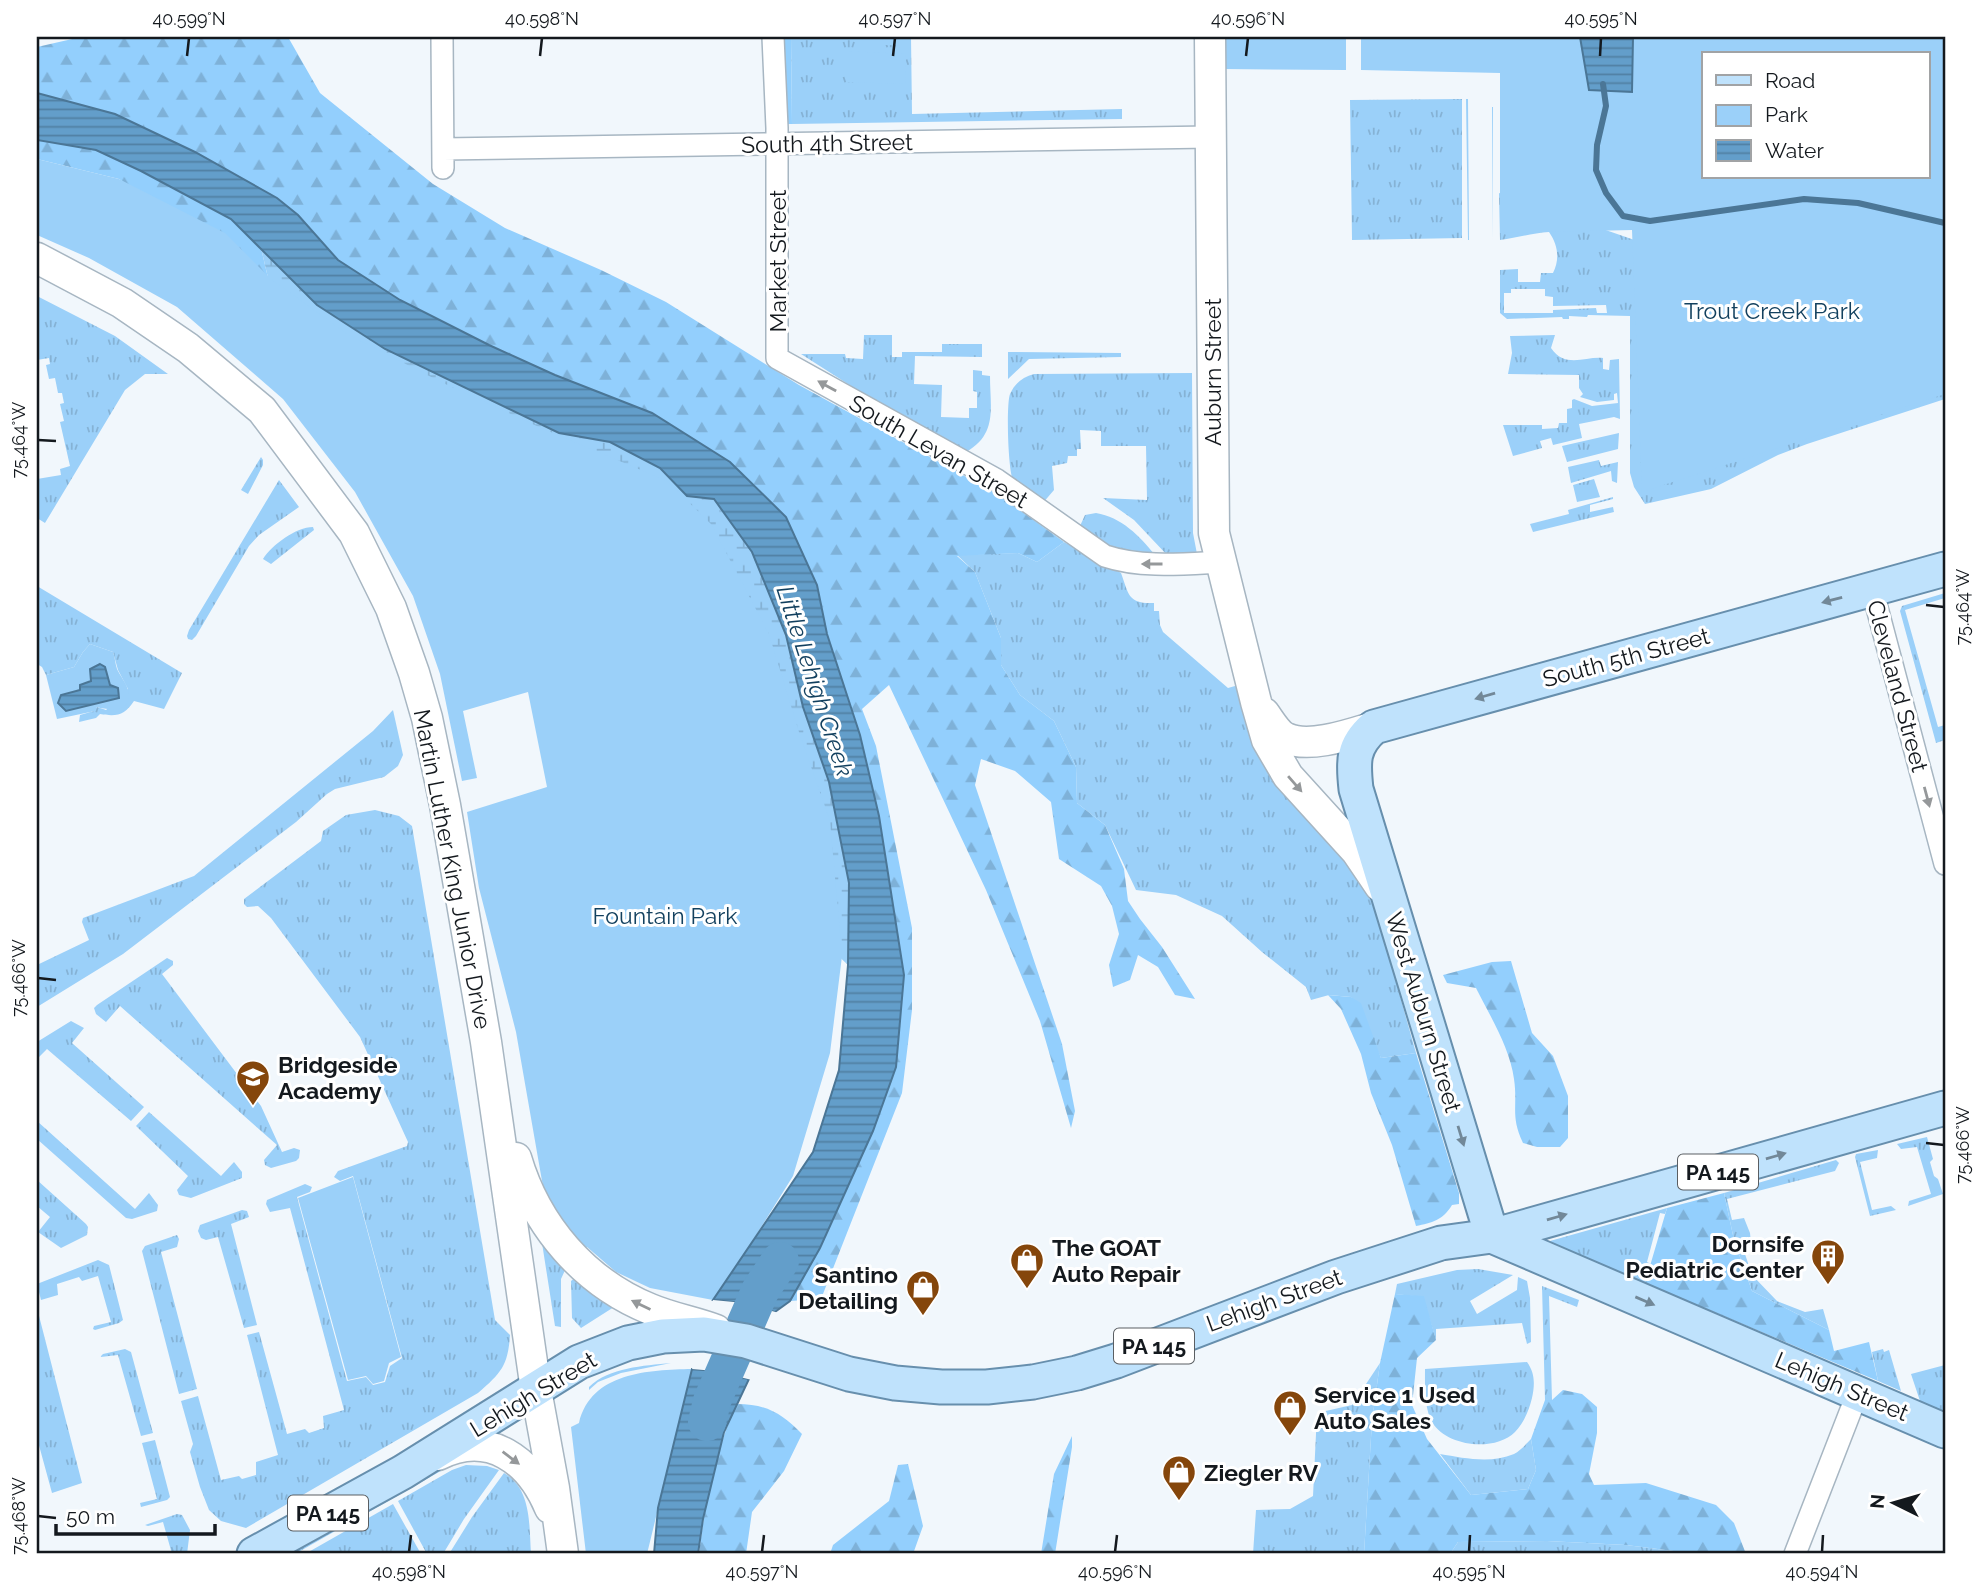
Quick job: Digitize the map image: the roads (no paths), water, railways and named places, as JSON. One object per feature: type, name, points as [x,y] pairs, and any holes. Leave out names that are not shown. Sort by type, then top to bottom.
[{"type":"main road","name":"Auburn Street","points":[[1210,37],[1213,533],[1268,740],[1288,776],[1357,852],[1390,899]]},
{"type":"main road","name":"Martin Luther King Junior Drive","points":[[37,258],[122,303],[188,348],[262,410],[354,533],[391,608],[427,718],[454,851],[486,1042],[562,1554]]},
{"type":"main road","name":"South 5th Street","points":[[1374,727],[1945,569]]},
{"type":"main road","name":"Auburn Street","points":[[1256,702],[1276,730],[1286,738],[1321,740],[1374,727]]},
{"type":"main road","name":"West Auburn Street","points":[[1374,727],[1362,738],[1353,762],[1356,789],[1492,1236]]},
{"type":"main road","points":[[486,1042],[521,1176],[556,1239],[578,1264],[599,1282],[650,1310],[705,1330]]},
{"type":"main road","name":"PA 145","points":[[1492,1236],[1945,1108]]},
{"type":"main road","name":"Lehigh Street","points":[[254,1554],[403,1472],[579,1362],[628,1342],[705,1330],[849,1374],[895,1383],[987,1387],[1033,1382],[1116,1361],[1254,1307],[1441,1243],[1492,1236],[1945,1430]]},
{"type":"main road","points":[[403,1472],[447,1450],[463,1446],[482,1445],[500,1450],[533,1476],[542,1491],[550,1508],[562,1554]]},
{"type":"street","name":"South 4th Street","points":[[442,37],[443,158],[777,144],[1210,137]]},
{"type":"street","name":"Market Street","points":[[774,37],[777,358]]},
{"type":"street","name":"South Levan Street","points":[[777,358],[997,480],[1105,556],[1122,562],[1141,564],[1220,562]]},
{"type":"street","name":"Cleveland Street","points":[[1872,589],[1945,864]]},
{"type":"street","points":[[1795,1554],[1858,1392]]},
{"type":"water","points":[[1580,37],[1633,37],[1632,92],[1589,90]]},
{"type":"water","points":[[37,93],[115,114],[195,152],[277,198],[298,215],[338,260],[400,300],[555,375],[652,413],[730,462],[786,517],[817,585],[827,634],[860,735],[879,816],[904,975],[896,1067],[873,1131],[820,1248],[790,1301],[775,1312],[744,1303],[713,1300],[813,1152],[839,1070],[848,965],[849,883],[829,782],[803,707],[786,635],[752,552],[714,499],[687,496],[660,468],[610,442],[559,433],[385,349],[317,305],[231,219],[96,150],[37,140]]},
{"type":"water","points":[[100,664],[105,667],[110,685],[118,688],[119,698],[66,711],[58,703],[61,695],[80,690],[80,685],[91,681],[90,669]]},
{"type":"water","points":[[692,1369],[749,1379],[724,1432],[703,1519],[698,1554],[654,1554],[658,1508]]},
{"type":"waterway","points":[[1603,84],[1606,106],[1597,145],[1596,170],[1606,193],[1623,216],[1650,221],[1804,199],[1858,203],[1945,223]]},
{"type":"waterway","name":"Little Lehigh Creek","points":[[707,1422],[712,1401],[760,1291],[780,1261]]},
{"type":"place","name":"Bridgeside Academy","points":[[253,1107]]},
{"type":"place","name":"Dornsife Pediatric Center","points":[[1828,1286]]},
{"type":"place","name":"The GOAT Auto Repair","points":[[1027,1290]]},
{"type":"place","name":"Santino Detailing","points":[[923,1317]]},
{"type":"place","name":"Service 1 Used Auto Sales","points":[[1290,1437]]},
{"type":"place","name":"Ziegler RV","points":[[1179,1502]]},
{"type":"park label","name":"Trout Creek Park","points":[[1772,310]]},
{"type":"park label","name":"Fountain Park","points":[[665,915]]}]
